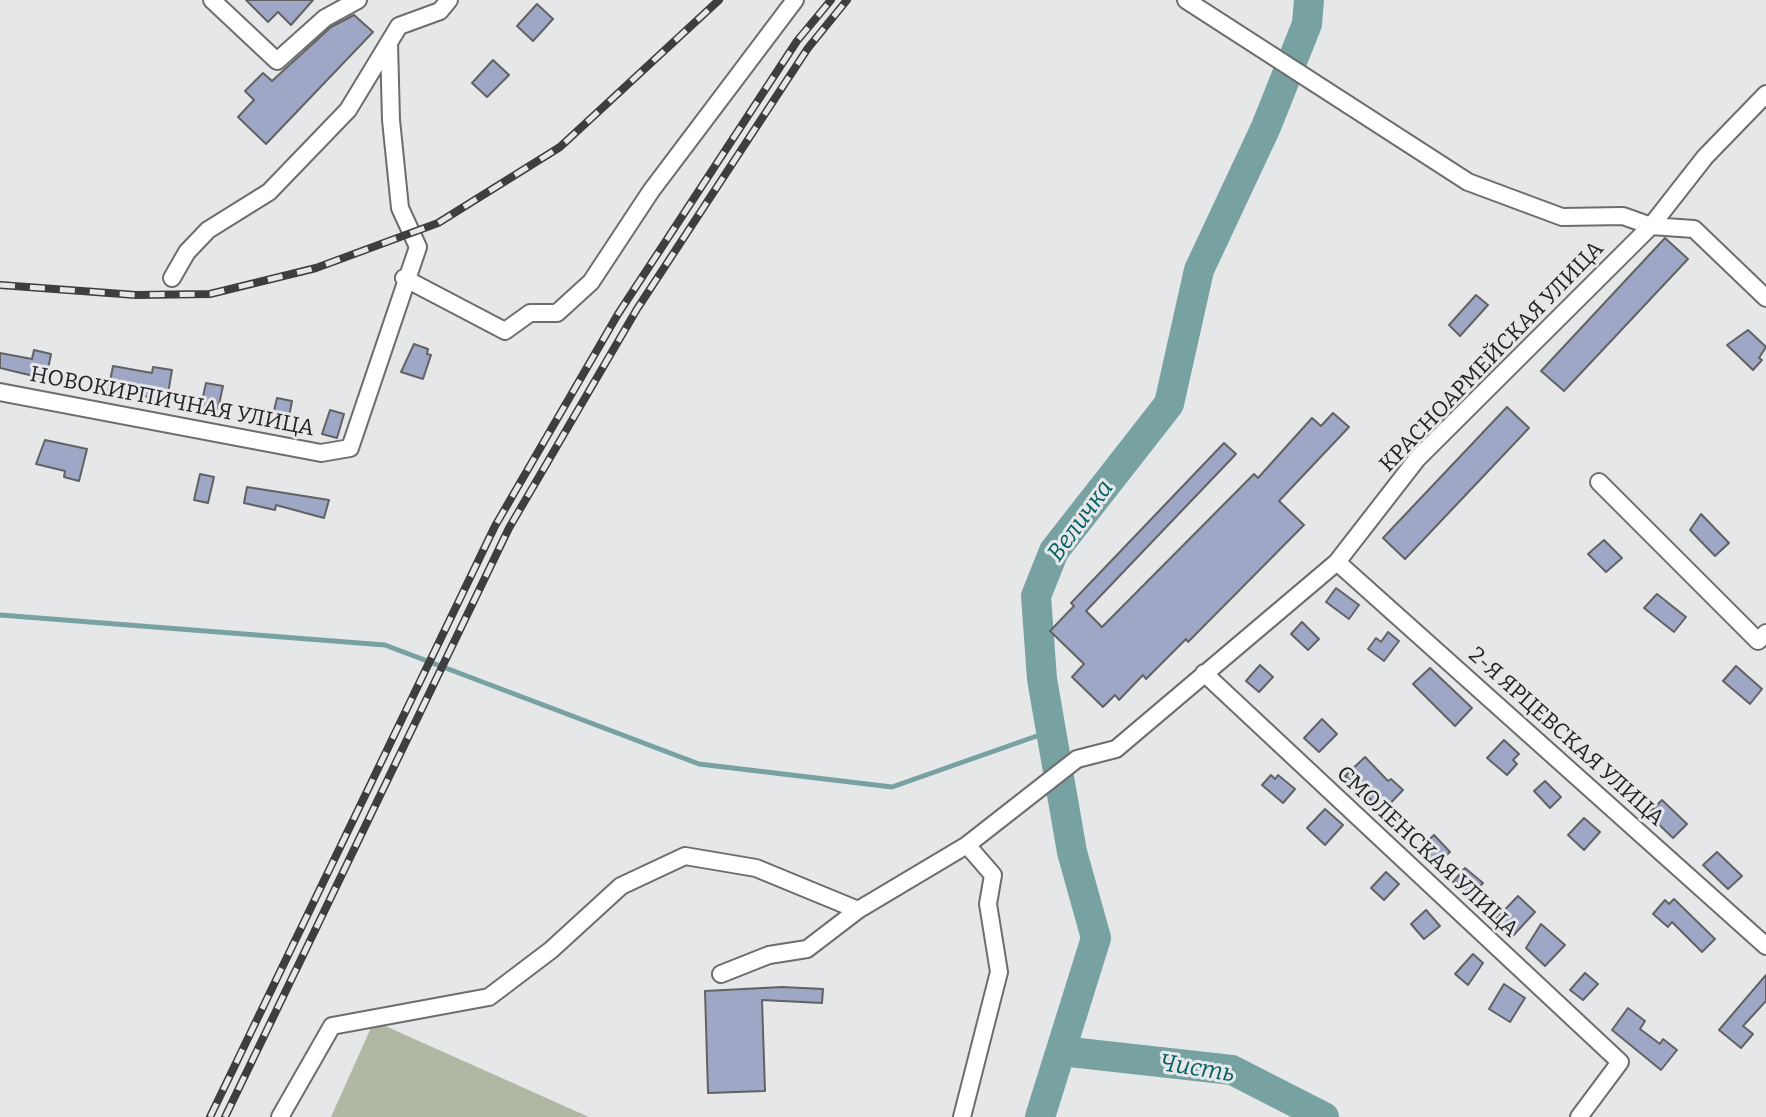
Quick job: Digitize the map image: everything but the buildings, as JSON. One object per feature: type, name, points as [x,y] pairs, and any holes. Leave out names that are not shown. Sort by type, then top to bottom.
[{"type":"street","points":[[212,0],[277,61],[325,18],[358,0]]},
{"type":"street","points":[[389,43],[391,120],[400,208],[418,247],[404,278],[505,331],[530,313],[557,313],[591,282],[651,191],[795,0]]},
{"type":"street","points":[[1186,0],[1468,182],[1562,217],[1623,216],[1651,226],[1694,229],[1766,298]]},
{"type":"street","points":[[172,278],[187,252],[208,230],[269,192],[348,110],[399,26],[444,6]]},
{"type":"street","name":"КРАСНОАРМЕЙСКАЯ УЛИЦА","points":[[721,974],[769,955],[807,949],[858,910],[967,845],[1077,759],[1116,749],[1337,562],[1417,459],[1651,226],[1705,157],[1766,94]]},
{"type":"street","name":"НОВОКИРПИЧНАЯ УЛИЦА","points":[[0,392],[321,453],[350,448],[404,278]]},
{"type":"street","points":[[1599,482],[1763,641]]},
{"type":"street","name":"2-Я ЯРЦЕВСКАЯ УЛИЦА","points":[[1337,562],[1766,946]]},
{"type":"street","name":"СМОЛЕНСКАЯ УЛИЦА","points":[[1204,673],[1620,1062],[1579,1117]]},
{"type":"street","points":[[962,1117],[999,972],[988,904],[993,875],[967,845]]},
{"type":"street","points":[[280,1117],[332,1026],[489,997],[551,950],[621,886],[685,856],[756,868],[858,910]]},
{"type":"green space","points":[[374,1021],[589,1117],[331,1117]]},
{"type":"waterway","name":"Величка","points":[[1040,1117],[1096,938],[1072,852],[1042,679],[1036,596],[1054,551],[1169,404],[1199,270],[1266,127],[1307,24],[1309,0]]},
{"type":"waterway","points":[[0,615],[385,645],[699,764],[892,787],[1051,731]]},
{"type":"waterway","name":"Чисть","points":[[1061,1051],[1232,1070],[1324,1117]]},
{"type":"railway","points":[[0,285],[136,295],[210,294],[316,268],[438,223],[560,147],[719,0]]},
{"type":"railway","points":[[210,1117],[495,526],[618,314],[797,41],[831,0]]},
{"type":"railway","points":[[225,1117],[509,528],[637,309],[808,48],[847,0]]}]
